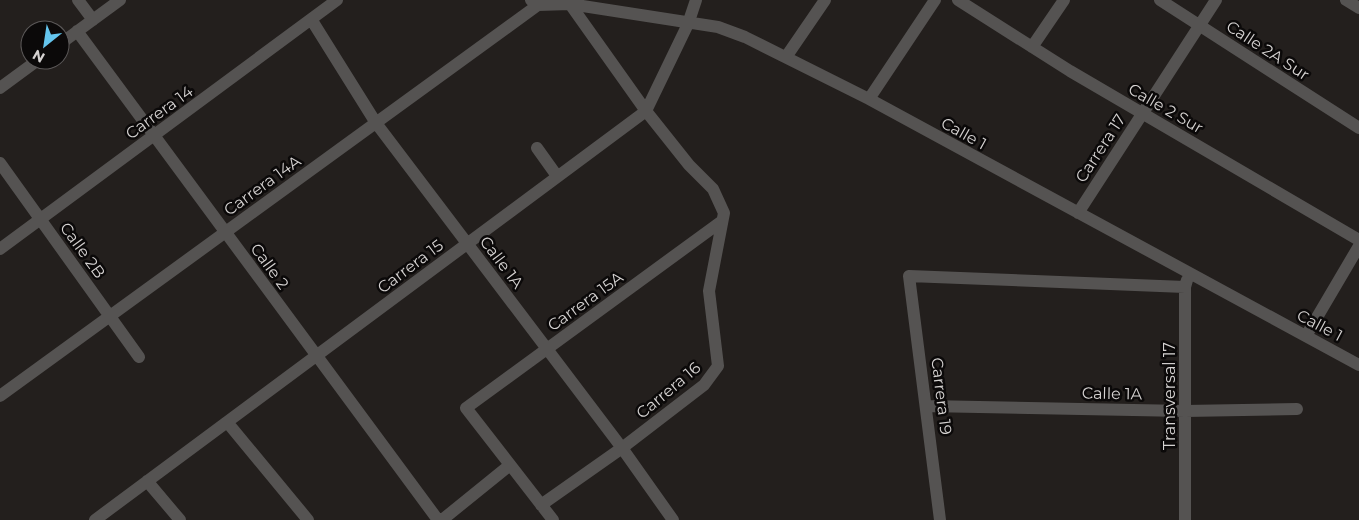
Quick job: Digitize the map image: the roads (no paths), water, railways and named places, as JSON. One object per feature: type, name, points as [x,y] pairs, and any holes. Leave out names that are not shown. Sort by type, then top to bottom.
[{"type":"street","points":[[78,0],[93,20]]},
{"type":"street","points":[[70,36],[120,0]]},
{"type":"street","name":"Carrera 14","points":[[0,249],[337,0]]},
{"type":"street","name":"Carrera 15","points":[[95,520],[646,111],[688,24],[696,0]]},
{"type":"street","points":[[786,57],[825,0]]},
{"type":"street","points":[[869,99],[935,0]]},
{"type":"street","name":"Calle 2 Sur","points":[[958,0],[1142,113],[1359,240]]},
{"type":"street","points":[[1032,47],[1064,0]]},
{"type":"street","name":"Calle 2A Sur","points":[[1160,0],[1359,128]]},
{"type":"street","name":"Carrera 17","points":[[1078,213],[1216,0]]},
{"type":"street","points":[[1346,0],[1359,8]]},
{"type":"street","name":"Calle 1","points":[[537,2],[570,4],[688,24],[718,27],[744,37],[869,99],[1359,365]]},
{"type":"street","name":"Carrera 14A","points":[[0,396],[376,123],[537,2]]},
{"type":"street","points":[[570,4],[646,111],[689,165],[713,189],[724,213],[722,221]]},
{"type":"street","name":"Calle 1A","points":[[311,20],[376,123],[622,448],[673,520]]},
{"type":"street","name":"Calle 2","points":[[77,31],[438,520]]},
{"type":"street","points":[[2,83],[22,70]]},
{"type":"street","points":[[537,148],[557,176]]},
{"type":"street","name":"Calle 2B","points":[[0,163],[140,357]]},
{"type":"street","name":"Carrera 15A","points":[[510,465],[466,408],[722,221]]},
{"type":"street","name":"Carrera 16","points":[[541,504],[622,448],[704,385],[718,366],[709,291],[722,221]]},
{"type":"street","points":[[1306,336],[1359,246]]},
{"type":"street","name":"Transversal 17","points":[[1185,520],[1185,287],[1189,273]]},
{"type":"street","name":"Carrera 19","points":[[940,520],[909,276],[1185,287]]},
{"type":"street","name":"Calle 1A","points":[[927,406],[1185,411],[1297,409]]},
{"type":"street","points":[[227,422],[308,520]]},
{"type":"street","points":[[442,520],[510,465],[553,520]]},
{"type":"street","points":[[147,481],[180,520]]}]
